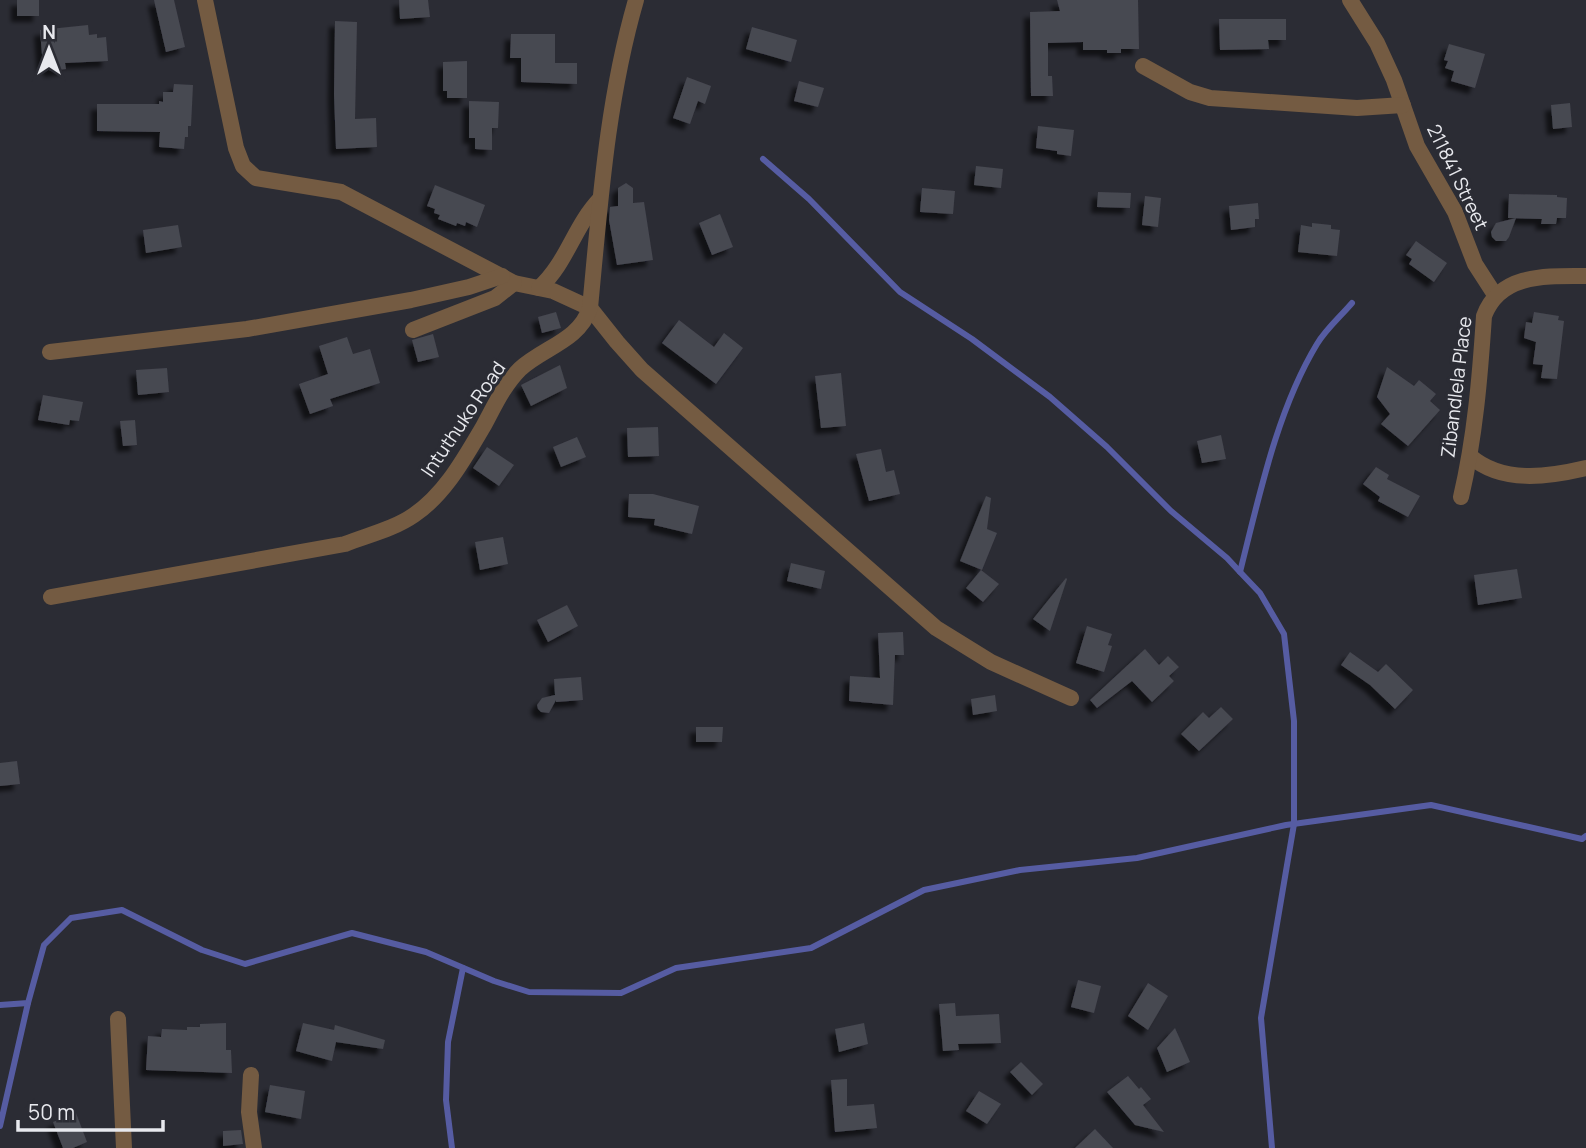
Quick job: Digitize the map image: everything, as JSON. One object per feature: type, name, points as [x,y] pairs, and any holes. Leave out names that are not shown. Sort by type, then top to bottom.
[{"type":"street","points":[[205,0],[236,148],[250,175],[266,181],[341,192],[508,279],[566,295],[590,307],[642,370],[936,628],[991,662],[1071,698]]},
{"type":"street","name":"Intuthuko Road","points":[[51,597],[345,544],[414,515],[439,494],[464,459],[508,382],[531,360],[576,333],[586,320],[590,307],[600,199],[616,76],[636,0]]},
{"type":"street","name":"211841 Street","points":[[1350,0],[1377,43],[1417,146],[1455,212],[1475,264],[1494,295]]},
{"type":"street","points":[[1143,66],[1190,92],[1210,98],[1357,108],[1403,105]]},
{"type":"street","points":[[539,288],[554,273],[581,223],[600,199]]},
{"type":"street","points":[[1494,295],[1511,284],[1538,278],[1586,275]]},
{"type":"street","points":[[413,330],[495,298],[508,279]]},
{"type":"street","points":[[51,352],[247,329],[411,300],[508,279]]},
{"type":"street","name":"Zibandlela Place","points":[[1461,497],[1470,456],[1480,379],[1484,316],[1494,295]]},
{"type":"street","points":[[1470,456],[1482,467],[1508,475],[1561,473],[1586,467]]},
{"type":"street","points":[[118,1019],[124,1148]]},
{"type":"street","points":[[250,1075],[248,1112],[254,1148]]},
{"type":"building","points":[[17,0],[39,0],[39,16],[17,16]]},
{"type":"building","points":[[154,0],[174,0],[185,47],[166,52]]},
{"type":"building","points":[[399,0],[428,0],[430,17],[400,19]]},
{"type":"building","points":[[1057,0],[1138,0],[1139,49],[1121,49],[1121,53],[1107,53],[1107,50],[1083,50],[1083,42],[1048,43],[1048,76],[1052,76],[1053,96],[1031,96],[1030,12],[1060,11]]},
{"type":"building","points":[[1219,19],[1286,19],[1286,40],[1268,40],[1269,49],[1220,50]]},
{"type":"building","points":[[335,21],[357,22],[355,119],[376,118],[377,147],[336,149]]},
{"type":"building","points":[[88,25],[89,35],[106,37],[108,61],[65,63],[66,69],[50,71],[49,66],[43,67],[40,30]]},
{"type":"building","points":[[752,27],[797,40],[791,62],[746,49]]},
{"type":"building","points":[[511,34],[555,34],[555,63],[577,63],[577,84],[521,82],[521,58],[510,58]]},
{"type":"building","points":[[1449,44],[1485,54],[1475,88],[1451,81],[1454,71],[1445,68],[1448,61],[1444,60]]},
{"type":"building","points":[[467,61],[467,98],[447,98],[447,91],[443,91],[443,62]]},
{"type":"building","points":[[687,77],[711,86],[705,104],[698,101],[690,124],[673,118]]},
{"type":"building","points":[[799,81],[824,88],[818,107],[794,101]]},
{"type":"building","points":[[174,84],[193,85],[191,126],[188,126],[184,149],[159,147],[160,132],[97,131],[97,104],[159,104],[159,101],[163,102],[163,92],[173,92]]},
{"type":"building","points":[[469,101],[499,102],[498,128],[492,128],[492,150],[475,149],[475,138],[469,138]]},
{"type":"building","points":[[1570,103],[1572,127],[1553,129],[1551,105]]},
{"type":"building","points":[[1038,126],[1074,130],[1071,156],[1036,148]]},
{"type":"building","points":[[976,166],[1003,169],[1001,188],[974,185]]},
{"type":"building","points":[[626,183],[633,188],[633,203],[644,202],[653,260],[617,265],[609,220],[610,207],[618,206],[618,188]]},
{"type":"building","points":[[435,185],[485,205],[477,227],[466,222],[465,226],[457,223],[456,226],[438,219],[440,215],[434,213],[435,209],[427,206]]},
{"type":"building","points":[[922,188],[955,191],[953,214],[920,212]]},
{"type":"building","points":[[1098,192],[1131,193],[1130,208],[1097,207]]},
{"type":"building","points":[[1509,194],[1557,195],[1567,198],[1566,218],[1557,218],[1556,224],[1541,224],[1542,219],[1508,218]]},
{"type":"building","points":[[1145,196],[1161,198],[1158,227],[1142,225]]},
{"type":"building","points":[[1258,203],[1259,219],[1255,219],[1255,227],[1231,230],[1229,206]]},
{"type":"building","points":[[720,214],[733,247],[712,255],[699,223]]},
{"type":"building","points":[[1516,218],[1506,241],[1496,241],[1492,237],[1491,232],[1496,223]]},
{"type":"building","points":[[1312,223],[1331,225],[1331,229],[1340,230],[1337,256],[1298,252],[1301,225],[1312,227]]},
{"type":"building","points":[[178,225],[182,247],[146,253],[143,230]]},
{"type":"building","points":[[1416,241],[1447,263],[1434,282],[1409,264],[1412,259],[1406,255]]},
{"type":"building","points":[[556,312],[561,328],[542,333],[538,317]]},
{"type":"building","points":[[1534,312],[1559,316],[1558,320],[1564,321],[1557,379],[1541,378],[1543,365],[1533,364],[1536,342],[1524,338],[1526,322],[1532,323]]},
{"type":"building","points":[[679,320],[714,347],[724,333],[743,348],[716,384],[662,343]]},
{"type":"building","points":[[433,334],[439,357],[418,362],[412,340]]},
{"type":"building","points":[[347,337],[353,354],[370,349],[380,383],[330,399],[333,406],[310,414],[299,384],[328,374],[319,346]]},
{"type":"building","points":[[560,365],[567,388],[531,406],[521,385]]},
{"type":"building","points":[[1387,367],[1414,386],[1419,380],[1436,394],[1430,401],[1440,410],[1408,446],[1381,424],[1390,414],[1377,397]]},
{"type":"building","points":[[167,368],[169,392],[138,395],[136,370]]},
{"type":"building","points":[[841,373],[846,426],[821,428],[815,376]]},
{"type":"building","points":[[43,395],[83,402],[79,421],[70,420],[69,425],[38,420]]},
{"type":"building","points":[[135,420],[137,445],[123,446],[120,421]]},
{"type":"building","points":[[658,427],[659,456],[628,457],[627,428]]},
{"type":"building","points":[[1221,435],[1226,459],[1202,463],[1197,441]]},
{"type":"building","points":[[577,437],[586,457],[561,467],[553,447]]},
{"type":"building","points":[[487,447],[514,465],[499,486],[473,468]]},
{"type":"building","points":[[881,449],[886,472],[894,470],[900,494],[869,501],[856,454]]},
{"type":"building","points":[[1376,467],[1389,475],[1387,479],[1420,496],[1408,517],[1378,501],[1380,497],[1363,484]]},
{"type":"building","points":[[629,494],[653,494],[699,506],[692,534],[654,525],[655,519],[628,517]]},
{"type":"building","points":[[986,496],[991,498],[987,529],[997,533],[982,570],[960,561]]},
{"type":"building","points":[[503,537],[508,564],[480,570],[475,542]]},
{"type":"building","points":[[791,563],[825,571],[821,589],[787,581]]},
{"type":"building","points":[[1517,569],[1522,598],[1478,605],[1474,575]]},
{"type":"building","points":[[981,570],[999,584],[983,602],[966,588]]},
{"type":"building","points":[[1067,579],[1050,631],[1033,619]]},
{"type":"building","points":[[567,605],[578,626],[548,642],[537,620]]},
{"type":"building","points":[[1087,626],[1112,634],[1108,645],[1112,646],[1104,672],[1076,663]]},
{"type":"building","points":[[903,632],[904,655],[895,655],[893,705],[849,701],[850,676],[880,678],[878,633]]},
{"type":"building","points":[[1145,649],[1159,665],[1168,656],[1179,667],[1169,676],[1174,681],[1152,702],[1132,681],[1097,708],[1090,700]]},
{"type":"building","points":[[1350,652],[1378,672],[1386,664],[1413,690],[1395,709],[1370,685],[1341,665]]},
{"type":"building","points":[[581,677],[583,700],[556,700],[549,713],[538,709],[537,705],[542,698],[555,695],[554,679]]},
{"type":"building","points":[[995,695],[997,711],[973,715],[971,699]]},
{"type":"building","points":[[1221,707],[1233,719],[1199,751],[1181,734],[1203,712],[1209,718]]},
{"type":"building","points":[[696,727],[723,727],[722,742],[696,742]]},
{"type":"building","points":[[17,761],[20,784],[0,786],[0,763]]},
{"type":"building","points":[[1078,980],[1101,986],[1094,1013],[1071,1007]]},
{"type":"building","points":[[1148,983],[1168,996],[1148,1030],[1128,1016]]},
{"type":"building","points":[[955,1003],[956,1016],[999,1014],[1001,1043],[958,1044],[959,1050],[943,1051],[939,1004]]},
{"type":"building","points":[[226,1023],[226,1050],[231,1050],[232,1073],[146,1070],[148,1036],[161,1037],[162,1029],[187,1030],[187,1027],[200,1027],[200,1024]]},
{"type":"building","points":[[303,1023],[334,1030],[335,1025],[385,1040],[383,1049],[336,1042],[332,1061],[296,1051]]},
{"type":"building","points":[[864,1023],[868,1044],[839,1052],[835,1029]]},
{"type":"building","points":[[1175,1028],[1190,1062],[1167,1072],[1157,1048]]},
{"type":"building","points":[[1021,1062],[1043,1084],[1032,1095],[1010,1072]]},
{"type":"building","points":[[1128,1076],[1151,1099],[1143,1105],[1164,1132],[1135,1125],[1107,1092]]},
{"type":"building","points":[[847,1079],[847,1106],[874,1104],[877,1128],[835,1132],[831,1080]]},
{"type":"building","points":[[270,1085],[305,1091],[301,1119],[265,1112]]},
{"type":"building","points":[[979,1091],[1001,1104],[987,1124],[966,1111]]},
{"type":"building","points":[[76,1113],[87,1142],[73,1148],[63,1148],[53,1122]]},
{"type":"building","points":[[1095,1129],[1113,1148],[1075,1148]]},
{"type":"building","points":[[241,1130],[243,1144],[223,1146],[223,1131]]},
{"type":"waterway","points":[[763,159],[809,199],[900,292],[972,339],[1050,397],[1107,447],[1171,511],[1227,558],[1260,593],[1284,634],[1294,721],[1294,824],[1261,1018],[1272,1148]]},
{"type":"waterway","points":[[1240,572],[1262,484],[1291,397],[1317,344],[1352,303]]},
{"type":"waterway","points":[[0,1005],[28,1003],[44,945],[71,918],[122,910],[202,950],[245,964],[352,933],[426,952],[494,981],[529,992],[621,993],[676,968],[811,948],[924,890],[1020,870],[1137,858],[1286,825],[1431,805],[1582,839],[1586,836]]},
{"type":"waterway","points":[[452,1148],[446,1100],[448,1042],[463,968]]},
{"type":"waterway","points":[[0,1126],[28,1003]]}]
